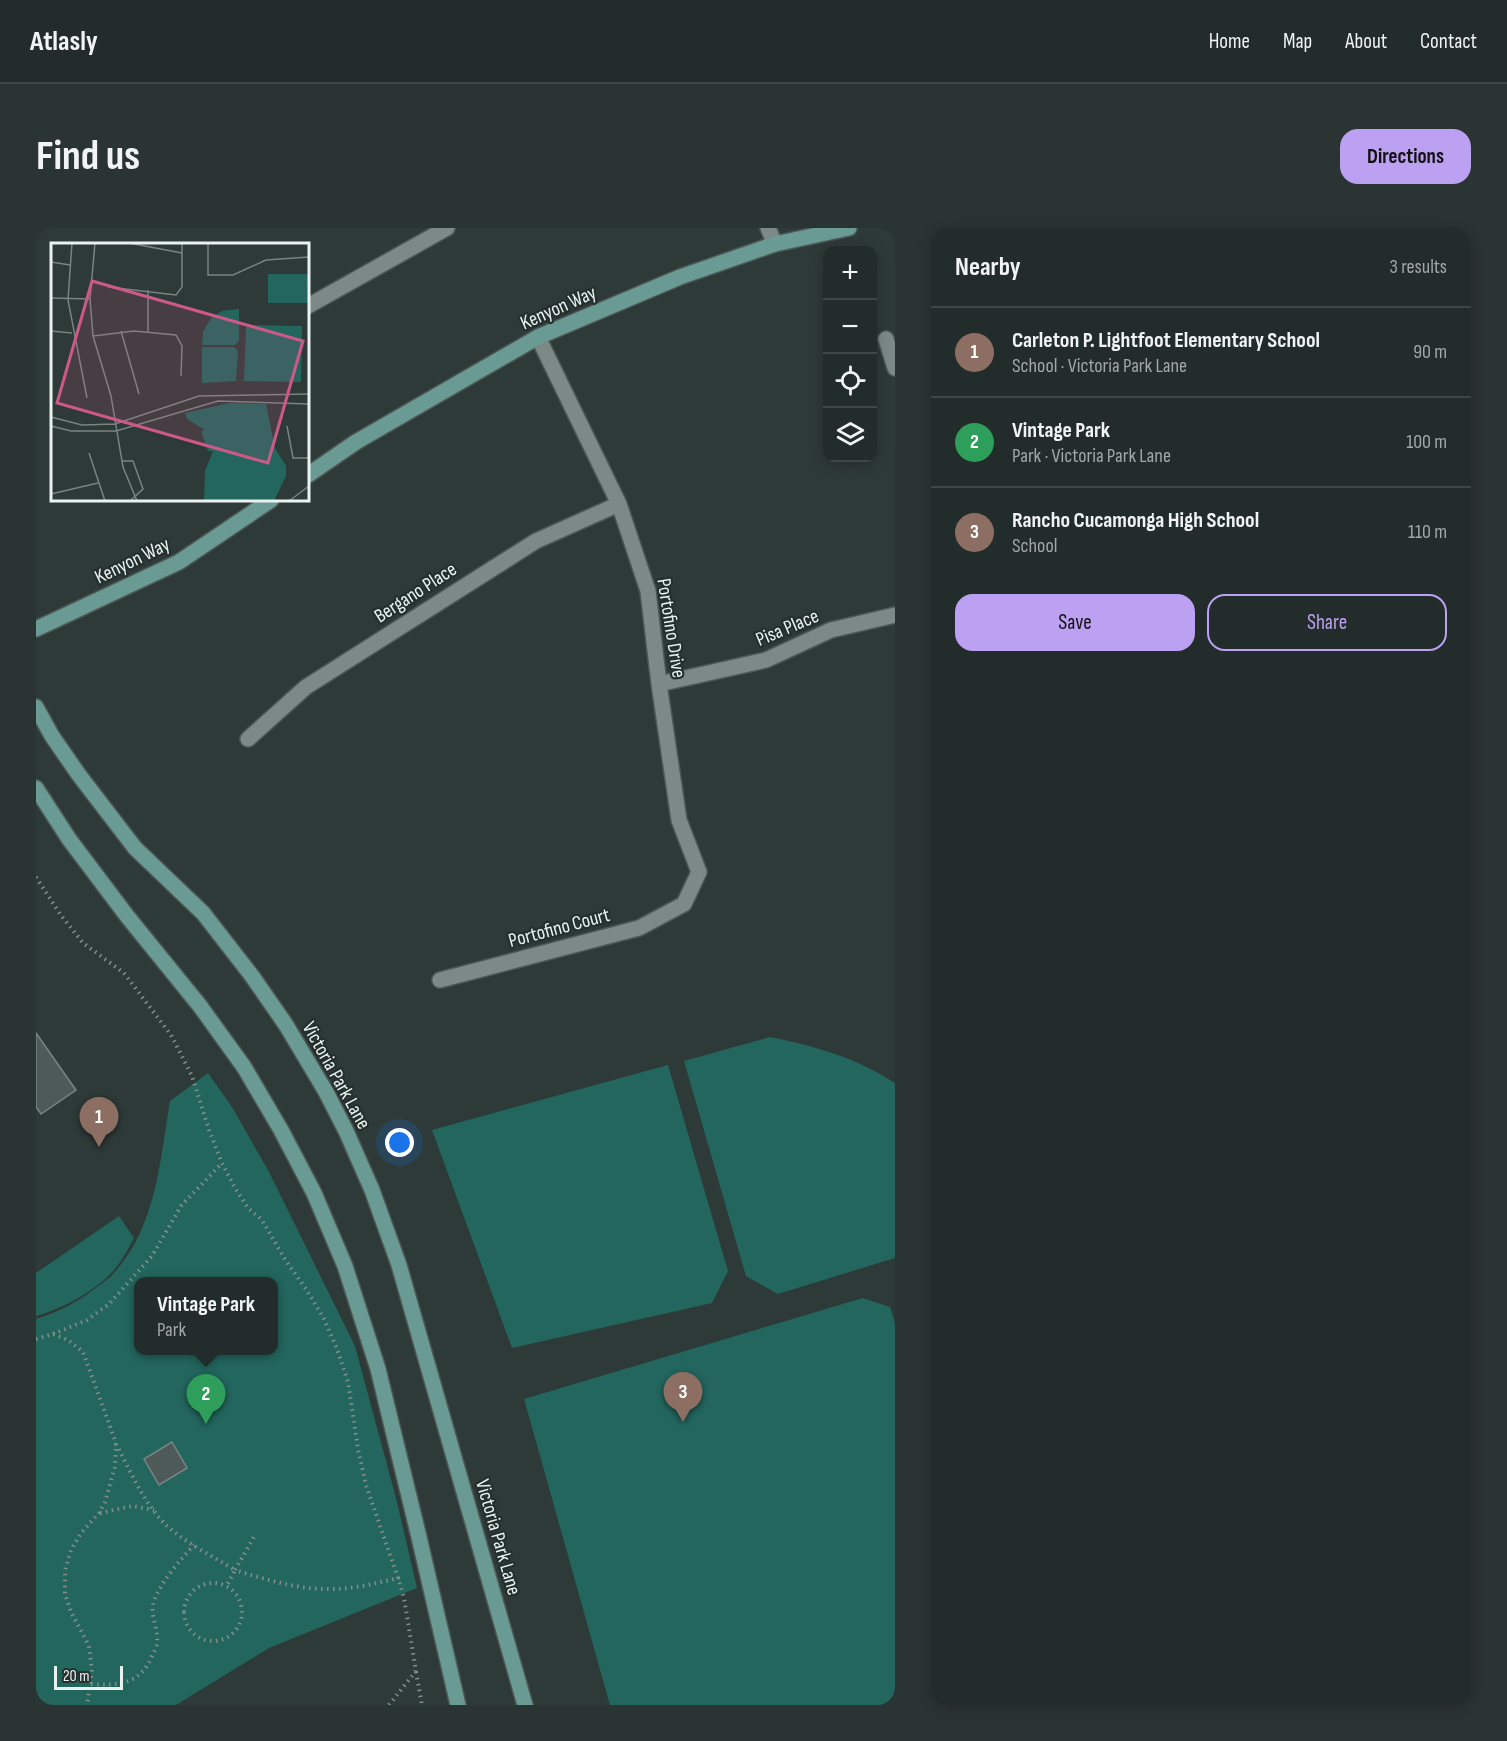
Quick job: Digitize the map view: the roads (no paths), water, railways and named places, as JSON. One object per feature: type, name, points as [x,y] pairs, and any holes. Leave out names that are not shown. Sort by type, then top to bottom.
[{"type":"street","points":[[309,305],[447,228]]},
{"type":"street","points":[[768,228],[774,244]]},
{"type":"street","name":"Kenyon Way","points":[[309,474],[356,442],[538,337],[680,277],[774,244],[849,228]]},
{"type":"street","name":"Portofino Drive","points":[[538,337],[619,504],[648,591],[679,820],[699,872],[684,904]]},
{"type":"street","points":[[886,339],[895,368]]},
{"type":"street","name":"Kenyon Way","points":[[36,629],[179,562],[270,501]]},
{"type":"street","name":"Bergano Place","points":[[248,739],[306,687],[526,547],[619,504]]},
{"type":"street","name":"Pisa Place","points":[[659,684],[766,660],[831,630],[895,615]]},
{"type":"street","name":"Victoria Park Lane","points":[[36,707],[79,775],[135,848],[203,913],[252,976],[286,1025],[326,1092],[346,1131],[372,1190],[399,1265],[525,1705]]},
{"type":"street","points":[[36,788],[69,838],[127,916],[200,1006],[244,1067],[314,1193],[345,1266],[378,1369],[458,1705]]},
{"type":"street","name":"Portofino Court","points":[[440,980],[639,928],[684,904]]},
{"type":"place","name":"Carleton P. Lightfoot Elementary School","points":[[99,1147]]},
{"type":"place","name":"Rancho Cucamonga High School","points":[[683,1422]]},
{"type":"place","name":"Vintage Park","points":[[206,1424]]}]
